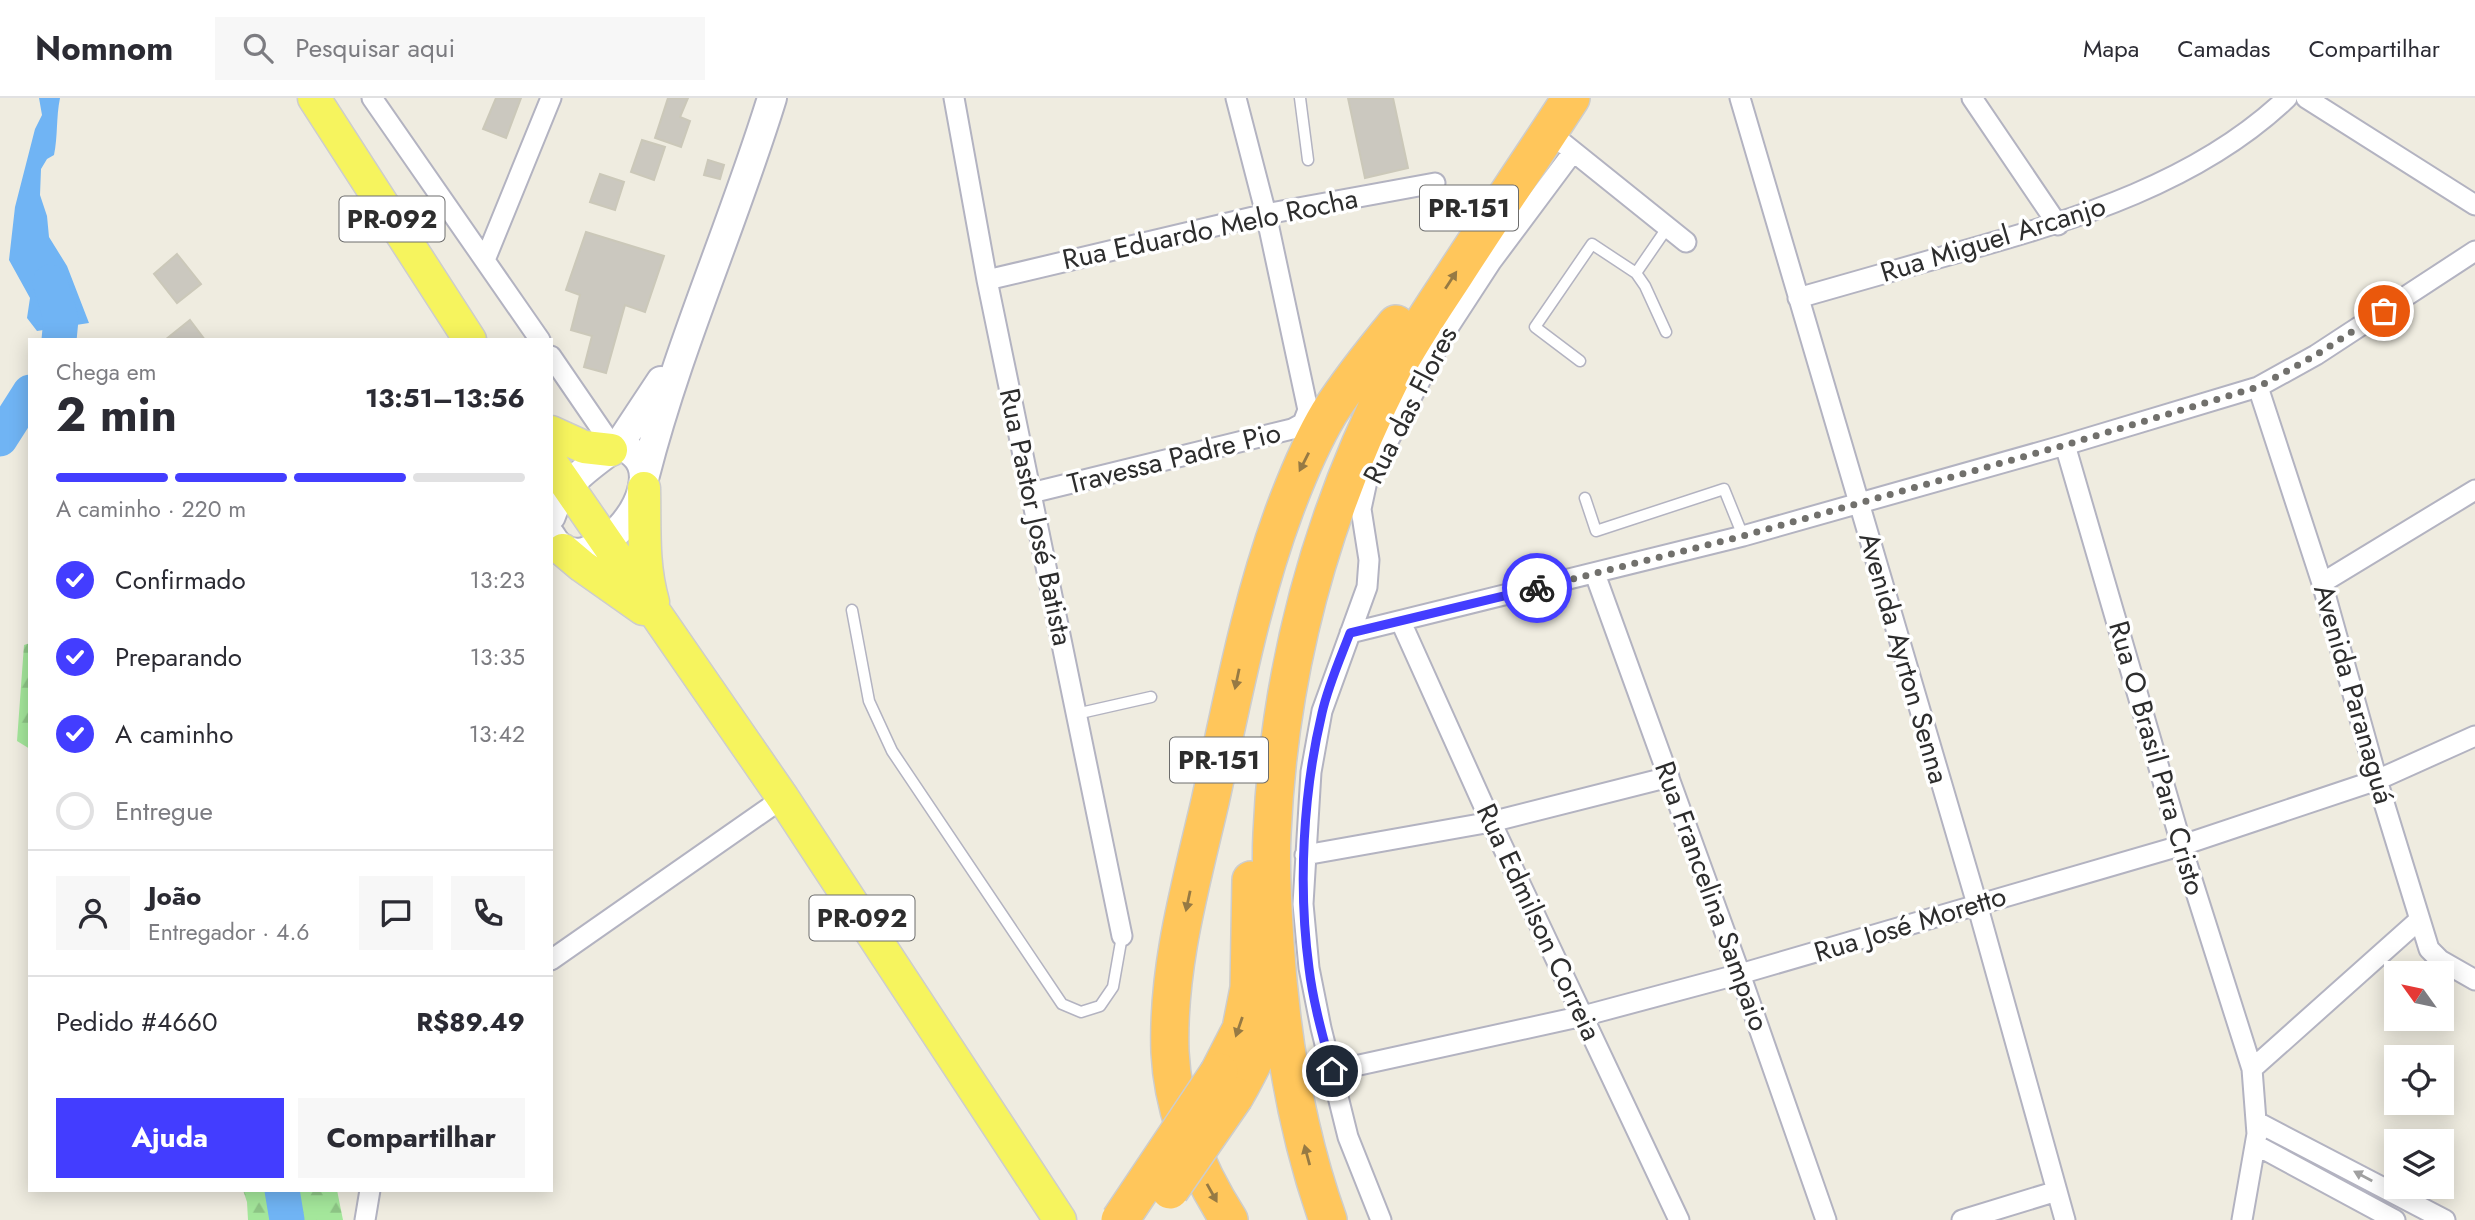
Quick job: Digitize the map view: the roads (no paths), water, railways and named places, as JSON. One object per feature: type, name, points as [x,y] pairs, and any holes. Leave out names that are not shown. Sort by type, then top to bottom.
[{"type":"highway","name":"PR-151","points":[[1120,1220],[1227,1084],[1257,1056],[1266,1030],[1268,1006],[1265,899],[1276,768],[1286,692],[1305,606],[1339,496],[1395,370],[1500,202],[1558,127],[1571,98]]},
{"type":"highway","name":"PR-151","points":[[1149,1220],[1227,1084],[1241,1028],[1249,988],[1254,785],[1262,702],[1274,637],[1303,536],[1335,452],[1396,324],[1464,215],[1558,127]]},
{"type":"highway","name":"PR-151","points":[[1229,1220],[1211,1191],[1188,1141],[1176,1096],[1170,1054],[1170,1003],[1178,943],[1248,631],[1269,551],[1298,473],[1328,415],[1367,359],[1396,324]]},
{"type":"highway","name":"PR-151","points":[[1272,837],[1278,983],[1285,1048],[1296,1115],[1328,1220]]},
{"type":"main road","name":"PR-092","points":[[314,98],[469,338]]},
{"type":"main road","points":[[553,433],[584,447],[614,448]]},
{"type":"main road","name":"PR-092","points":[[560,474],[783,798],[1060,1220]]},
{"type":"main road","points":[[645,482],[646,578],[659,620]]},
{"type":"main road","points":[[557,543],[582,566],[659,620]]},
{"type":"street","points":[[485,260],[551,98]]},
{"type":"street","points":[[557,543],[577,554],[586,553],[606,542],[626,519],[645,482],[683,346],[755,154],[772,98]]},
{"type":"street","points":[[755,154],[783,98]]},
{"type":"street","name":"Rua Pastor José Batista","points":[[954,98],[987,280],[1122,936]]},
{"type":"street","points":[[1236,98],[1266,214]]},
{"type":"street","name":"Avenida Ayrton Senna","points":[[1740,98],[1977,904],[2065,1220]]},
{"type":"street","points":[[1972,98],[2058,225]]},
{"type":"street","name":"Rua Miguel Arcanjo","points":[[1798,298],[2058,225],[2182,173],[2236,141],[2287,98]]},
{"type":"street","points":[[2306,98],[2475,205]]},
{"type":"street","points":[[379,101],[539,338]]},
{"type":"street","points":[[1558,127],[1667,228],[1686,242]]},
{"type":"street","name":"Rua das Flores","points":[[1381,1220],[1348,1137],[1309,968],[1303,904],[1311,772],[1322,711],[1367,587],[1369,560],[1361,509],[1367,481],[1448,328],[1491,262],[1558,127]]},
{"type":"street","name":"Rua Eduardo Melo Rocha","points":[[987,280],[1266,214],[1435,183]]},
{"type":"street","name":"Travessa Padre Pio","points":[[1031,493],[1292,429],[1303,423],[1308,410],[1266,214]]},
{"type":"street","points":[[1350,633],[1743,536],[2258,387],[2316,355],[2475,251]]},
{"type":"street","points":[[553,511],[560,474],[614,448],[642,413],[683,346]]},
{"type":"street","points":[[553,359],[614,448]]},
{"type":"street","name":"Avenida Paranaguá","points":[[2258,387],[2322,583],[2429,949],[2440,960],[2475,980]]},
{"type":"street","name":"Rua O Brasil Para Cristo","points":[[2065,445],[2252,1069],[2257,1122],[2256,1145],[2242,1220]]},
{"type":"street","points":[[614,448],[626,448],[636,455],[642,464],[645,482]]},
{"type":"street","points":[[2322,583],[2475,490]]},
{"type":"street","name":"Rua Francelina Sampaio","points":[[1595,573],[1826,1220]]},
{"type":"street","name":"Rua Edmilson Correia","points":[[1401,622],[1491,822],[1679,1220]]},
{"type":"street","name":"Rua José Moretto","points":[[1332,1071],[1583,1016],[1740,974],[2183,845],[2378,780],[2474,737]]},
{"type":"street","points":[[1305,855],[1491,822],[1669,776]]},
{"type":"street","points":[[553,959],[783,798]]},
{"type":"street","points":[[2252,1069],[2419,919]]},
{"type":"street","points":[[2257,1122],[2445,1220]]},
{"type":"street","points":[[2256,1145],[2395,1220]]},
{"type":"street","points":[[1962,1220],[2057,1191]]},
{"type":"street","points":[[365,1220],[370,1192]]},
{"type":"lane","points":[[1300,98],[1308,160]]},
{"type":"lane","points":[[1636,273],[1667,228]]},
{"type":"lane","points":[[1580,361],[1535,327],[1592,244],[1636,273],[1645,286],[1665,331]]},
{"type":"lane","points":[[1585,498],[1596,531],[1724,489],[1743,536]]},
{"type":"lane","points":[[852,610],[869,701],[892,751],[1062,1004],[1081,1012],[1100,1006],[1114,987],[1122,936]]},
{"type":"lane","points":[[1076,714],[1151,697]]},
{"type":"water","points":[[39,98],[60,98],[54,155],[47,159],[41,169],[40,195],[47,216],[49,237],[67,266],[89,323],[37,331],[27,318],[30,298],[9,260],[15,207],[35,129],[42,115]]},
{"type":"waterway","points":[[50,282],[61,319],[59,338]]},
{"type":"waterway","points":[[0,439],[28,395]]},
{"type":"waterway","points":[[282,1192],[287,1220]]}]
